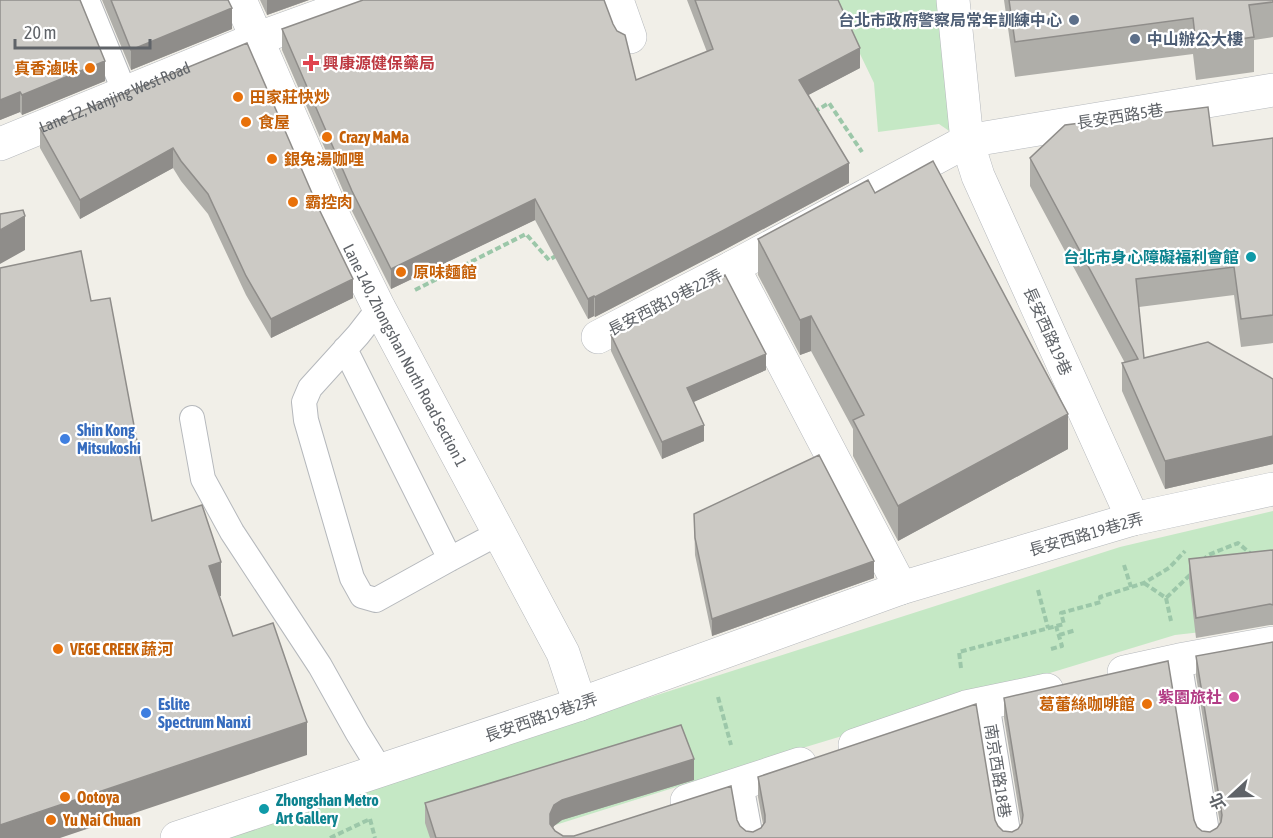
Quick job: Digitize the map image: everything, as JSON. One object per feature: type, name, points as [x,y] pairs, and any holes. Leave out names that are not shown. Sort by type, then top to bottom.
[{"type":"street","name":"Lane 140, Zhongshan North Road Section 1","points":[[240,0],[335,219],[379,308],[563,653],[580,704]]},
{"type":"street","name":"Lane 12, Nanjing West Road","points":[[0,144],[256,39],[364,0]]},
{"type":"street","points":[[616,0],[630,37]]},
{"type":"street","name":"長安西路19巷","points":[[953,0],[967,141],[978,176],[1133,519]]},
{"type":"street","name":"長安西路5巷","points":[[884,185],[967,141],[1273,90]]},
{"type":"street","name":"長安西路19巷22弄","points":[[598,337],[884,185]]},
{"type":"street","points":[[733,267],[901,588]]},
{"type":"street","name":"長安西路19巷2弄","points":[[177,838],[580,704],[901,588],[1133,519],[1273,489]]},
{"type":"street","name":"南京西路18巷","points":[[657,811],[976,705],[1179,660],[1273,643]]},
{"type":"lane","points":[[87,0],[124,93]]},
{"type":"lane","points":[[379,308],[358,335],[310,387],[304,402],[306,420],[352,578],[362,597],[376,600],[500,533]]},
{"type":"lane","points":[[345,349],[450,559]]},
{"type":"lane","points":[[192,418],[203,479],[232,532],[320,666],[381,771]]},
{"type":"lane","points":[[1179,660],[1208,838]]},
{"type":"lane","name":"南京西路18巷","points":[[976,705],[1009,838]]},
{"type":"lane","points":[[741,784],[752,838]]},
{"type":"path","points":[[809,114],[829,103],[884,185]]},
{"type":"path","points":[[379,308],[526,234],[549,260],[559,254]]},
{"type":"path","points":[[976,705],[960,652],[1064,624],[1061,613],[1101,602],[1100,597],[1144,583],[1169,568],[1192,543]]},
{"type":"path","points":[[1201,562],[1209,555],[1238,543],[1251,554]]},
{"type":"path","points":[[1244,560],[1251,554],[1262,552]]},
{"type":"path","points":[[1124,564],[1131,587]]},
{"type":"path","points":[[1166,598],[1194,570]]},
{"type":"path","points":[[1144,583],[1166,598],[1172,628]]},
{"type":"path","points":[[1038,590],[1048,628]]},
{"type":"path","points":[[1041,652],[1062,646],[1056,626]]},
{"type":"path","points":[[1059,635],[1076,630]]},
{"type":"path","points":[[708,658],[741,784]]},
{"type":"path","points":[[370,819],[375,838]]},
{"type":"green space","points":[[834,0],[944,0],[958,137],[939,124],[878,132],[874,83]]},
{"type":"green space","points":[[1273,511],[1273,624],[1175,635],[514,838],[210,838],[1120,547]]},
{"type":"building","points":[[0,0],[80,0],[105,61],[22,95],[20,92],[0,100]]},
{"type":"building","points":[[111,0],[228,0],[232,8],[131,50]]},
{"type":"building","points":[[363,0],[604,0],[617,31],[625,35],[636,80],[713,49],[695,0],[838,0],[860,48],[799,80],[849,163],[588,299],[535,199],[391,269],[352,191],[282,29]]},
{"type":"building","points":[[1009,0],[1273,0],[1273,2],[1249,5],[1254,37],[1196,45],[1193,18],[1015,42]]},
{"type":"building","points":[[247,43],[318,207],[353,279],[271,319],[246,276],[208,194],[173,148],[80,200],[40,128]]},
{"type":"building","points":[[1208,107],[1213,146],[1273,138],[1273,315],[1241,319],[1234,267],[1136,279],[1144,358],[1208,342],[1273,379],[1273,436],[1165,461],[1122,363],[1138,359],[1030,158],[1065,125]]},
{"type":"building","points":[[933,161],[1068,414],[898,506],[853,420],[864,415],[811,316],[800,320],[758,239],[868,180],[875,193]]},
{"type":"building","points":[[23,210],[25,216],[0,230],[0,214]]},
{"type":"building","points":[[81,251],[91,301],[110,298],[152,521],[202,505],[221,562],[209,566],[233,636],[273,623],[307,722],[0,825],[0,268]]},
{"type":"building","points":[[725,275],[766,354],[687,388],[704,425],[662,442],[611,335]]},
{"type":"building","points":[[819,455],[874,561],[712,619],[695,538],[694,514]]},
{"type":"building","points":[[1273,550],[1273,605],[1196,618],[1189,559]]},
{"type":"building","points":[[1273,642],[1273,838],[436,838],[425,803],[681,725],[694,759],[562,800],[554,805],[550,814],[550,824],[563,836],[574,836],[731,786],[737,820],[746,831],[753,832],[761,828],[765,822],[758,777],[976,704],[995,820],[1003,831],[1012,832],[1022,823],[1023,815],[1004,698],[1168,661],[1194,820],[1202,831],[1210,832],[1217,828],[1222,815],[1196,656]]},
{"type":"place","name":"台北市政府警察局常年訓練中心","points":[[1074,20]]},
{"type":"place","name":"中山辦公大樓","points":[[1135,39]]},
{"type":"place","name":"興康源健保藥局","points":[[311,63]]},
{"type":"place","name":"真香滷味","points":[[90,68]]},
{"type":"place","name":"田家莊快炒","points":[[238,97]]},
{"type":"place","name":"食屋","points":[[246,122]]},
{"type":"place","name":"Crazy MaMa","points":[[327,137]]},
{"type":"place","name":"銀兔湯咖哩","points":[[272,159]]},
{"type":"place","name":"霸控肉","points":[[293,202]]},
{"type":"place","name":"台北市身心障礙福利會館","points":[[1251,257]]},
{"type":"place","name":"原味麵館","points":[[401,272]]},
{"type":"place","name":"Shin Kong Mitsukoshi","points":[[65,439]]},
{"type":"place","name":"VEGE CREEK 蔬河","points":[[58,649]]},
{"type":"place","name":"紫園旅社","points":[[1234,697]]},
{"type":"place","name":"葛蕾絲咖啡館","points":[[1147,704]]},
{"type":"place","name":"Eslite Spectrum Nanxi","points":[[146,713]]},
{"type":"place","name":"Ootoya","points":[[65,797]]},
{"type":"place","name":"Zhongshan Metro Art Gallery","points":[[264,809]]},
{"type":"place","name":"Yu Nai Chuan","points":[[51,820]]}]
